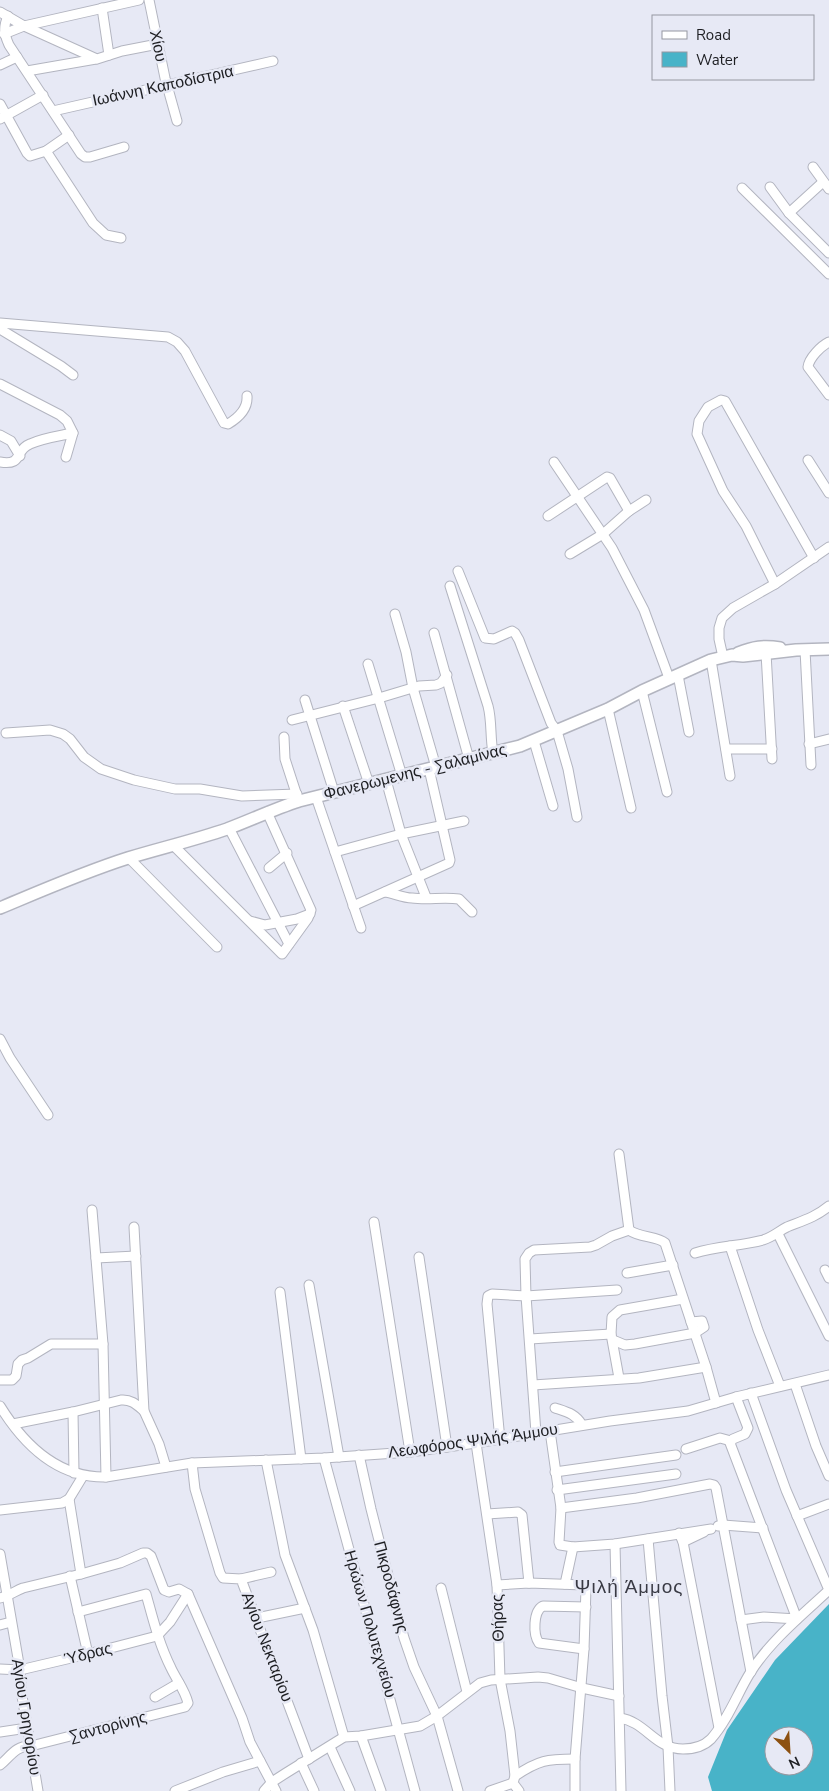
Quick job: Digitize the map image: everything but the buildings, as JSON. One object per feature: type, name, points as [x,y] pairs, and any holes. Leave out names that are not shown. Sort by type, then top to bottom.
[{"type":"main road","points":[[727,656],[765,645],[801,650]]},
{"type":"main road","name":"Φανερωμενης - Σαλαμίνας","points":[[0,908],[65,880],[129,858],[229,828],[298,798],[316,797],[534,741],[608,709],[642,691],[711,660],[727,656],[829,649]]},
{"type":"street","points":[[4,34],[24,26],[139,0]]},
{"type":"street","name":"Χίου","points":[[149,0],[167,85],[177,121]]},
{"type":"street","points":[[102,8],[109,55]]},
{"type":"street","points":[[4,14],[24,26],[97,59]]},
{"type":"street","points":[[4,14],[4,34],[81,154],[85,157],[124,147]]},
{"type":"street","points":[[66,44],[74,64]]},
{"type":"street","points":[[27,71],[74,64],[158,44]]},
{"type":"street","points":[[0,65],[17,56]]},
{"type":"street","name":"Ιωάννη Καποδίστρια","points":[[53,110],[273,61]]},
{"type":"street","points":[[3,118],[43,95]]},
{"type":"street","points":[[0,104],[3,118],[30,156],[46,151],[69,135]]},
{"type":"street","points":[[46,151],[93,223],[106,235],[121,238]]},
{"type":"street","points":[[790,213],[826,186],[812,167]]},
{"type":"street","points":[[770,187],[790,213],[829,253]]},
{"type":"street","points":[[742,188],[829,274]]},
{"type":"street","points":[[0,323],[168,337],[177,342],[185,351],[224,423],[228,424],[241,414],[247,402],[247,396]]},
{"type":"street","points":[[0,329],[73,375]]},
{"type":"street","points":[[829,342],[824,344],[809,360],[808,366],[829,395]]},
{"type":"street","points":[[0,384],[67,421],[73,433],[66,457]]},
{"type":"street","points":[[776,584],[746,526],[723,491],[697,434],[699,421],[708,407],[716,402],[725,401],[814,558]]},
{"type":"street","points":[[0,462],[13,463],[20,456],[24,448],[31,443],[73,433]]},
{"type":"street","points":[[0,435],[11,441],[20,456]]},
{"type":"street","points":[[808,460],[829,493]]},
{"type":"street","points":[[554,462],[603,534],[644,610],[673,677],[689,732]]},
{"type":"street","points":[[548,516],[604,478],[609,477],[629,511]]},
{"type":"street","points":[[570,554],[603,534],[629,511],[646,500]]},
{"type":"street","points":[[727,656],[719,640],[719,628],[722,618],[733,608],[776,584],[829,547]]},
{"type":"street","points":[[458,571],[486,638],[494,639],[512,631],[515,632],[551,724],[557,732],[568,769],[577,817]]},
{"type":"street","points":[[450,586],[488,706],[493,753]]},
{"type":"street","points":[[353,906],[449,863],[432,768],[406,652],[395,614]]},
{"type":"street","points":[[434,633],[469,759]]},
{"type":"street","points":[[801,650],[811,765]]},
{"type":"street","points":[[766,653],[772,759]]},
{"type":"street","points":[[711,660],[730,776]]},
{"type":"street","points":[[368,664],[402,776]]},
{"type":"street","points":[[292,720],[413,688],[441,683],[447,675]]},
{"type":"street","points":[[642,691],[667,792]]},
{"type":"street","points":[[304,700],[334,792]]},
{"type":"street","points":[[343,706],[369,784]]},
{"type":"street","points":[[608,709],[632,808]]},
{"type":"street","points":[[6,733],[50,730],[63,734],[84,757],[101,769],[127,778],[175,789],[200,789],[242,796],[298,798],[285,759],[284,737]]},
{"type":"street","points":[[809,744],[829,739]]},
{"type":"street","points":[[534,741],[553,806]]},
{"type":"street","points":[[726,749],[772,749]]},
{"type":"street","points":[[386,780],[401,834],[426,898]]},
{"type":"street","points":[[316,797],[361,928]]},
{"type":"street","points":[[174,846],[282,954],[311,910],[267,812]]},
{"type":"street","points":[[335,852],[401,834],[464,821]]},
{"type":"street","points":[[229,828],[289,944]]},
{"type":"street","points":[[269,868],[286,853]]},
{"type":"street","points":[[129,858],[217,946]]},
{"type":"street","points":[[384,892],[409,898],[459,899],[472,912]]},
{"type":"street","points":[[250,921],[265,924],[297,919],[310,914]]},
{"type":"street","points":[[0,1039],[10,1058],[48,1115]]},
{"type":"street","points":[[530,1339],[612,1337],[625,1345],[695,1333],[701,1330],[702,1321],[691,1322],[673,1265],[662,1240],[636,1235],[629,1230],[619,1154]]},
{"type":"street","points":[[695,1253],[722,1246],[756,1242],[778,1234],[785,1228],[813,1217],[829,1206]]},
{"type":"street","points":[[92,1210],[103,1344],[106,1477]]},
{"type":"street","points":[[374,1222],[410,1452]]},
{"type":"street","points":[[134,1227],[144,1411],[159,1444],[166,1467]]},
{"type":"street","points":[[536,1433],[525,1259],[528,1253],[534,1250],[590,1247],[629,1230]]},
{"type":"street","points":[[778,1234],[829,1336]]},
{"type":"street","points":[[730,1246],[758,1330],[780,1386]]},
{"type":"street","points":[[96,1258],[136,1256]]},
{"type":"street","points":[[419,1257],[447,1448]]},
{"type":"street","points":[[627,1273],[673,1265]]},
{"type":"street","points":[[309,1285],[340,1457]]},
{"type":"street","points":[[500,1440],[492,1374],[488,1296],[492,1294],[526,1296],[617,1290]]},
{"type":"street","points":[[280,1292],[301,1459]]},
{"type":"street","points":[[619,1378],[612,1337],[612,1317],[620,1310],[683,1299]]},
{"type":"street","points":[[695,1333],[716,1403]]},
{"type":"street","points":[[0,1380],[12,1380],[16,1376],[18,1364],[22,1360],[51,1344],[103,1344]]},
{"type":"street","points":[[533,1386],[619,1378],[639,1378],[706,1367]]},
{"type":"street","name":"Λεωφόρος Ψιλής Άμμου","points":[[0,1406],[33,1449],[54,1464],[83,1476],[106,1477],[192,1463],[324,1458],[447,1448],[582,1425],[688,1411],[751,1393],[829,1375]]},
{"type":"street","points":[[795,1384],[813,1440],[829,1476]]},
{"type":"street","points":[[620,1718],[631,1720],[642,1727],[653,1738],[668,1747],[686,1749],[705,1744],[712,1738],[751,1672],[797,1619],[829,1590],[797,1516],[751,1393]]},
{"type":"street","points":[[686,1449],[720,1438],[731,1441],[744,1434],[748,1428],[736,1397]]},
{"type":"street","points":[[13,1424],[127,1400],[134,1402],[144,1411]]},
{"type":"street","points":[[555,1408],[571,1413],[579,1419],[582,1425]]},
{"type":"street","points":[[73,1412],[74,1473]]},
{"type":"street","points":[[550,1431],[561,1508],[560,1545],[573,1547],[615,1544],[711,1529]]},
{"type":"street","points":[[731,1441],[730,1443],[797,1619]]},
{"type":"street","name":"Θήρας","points":[[476,1443],[497,1585],[500,1678],[510,1731],[514,1779]]},
{"type":"street","name":"Πικροδάφνης","points":[[359,1455],[404,1638],[414,1667],[437,1716],[458,1791]]},
{"type":"street","points":[[555,1472],[676,1455]]},
{"type":"street","name":"Ηρώων Πολυτεχνείου","points":[[324,1458],[416,1791]]},
{"type":"street","points":[[266,1460],[285,1555],[306,1608],[344,1737]]},
{"type":"street","name":"Αγίου Νεκταρίου","points":[[192,1463],[195,1489],[220,1573],[222,1578],[241,1579],[257,1618],[314,1791]]},
{"type":"street","points":[[557,1490],[676,1474]]},
{"type":"street","points":[[0,1510],[62,1503],[69,1499],[83,1476]]},
{"type":"street","points":[[561,1508],[637,1498],[710,1484],[714,1485],[751,1672]]},
{"type":"street","points":[[69,1499],[81,1574]]},
{"type":"street","points":[[797,1516],[829,1504]]},
{"type":"street","points":[[487,1514],[518,1512],[522,1515],[529,1583]]},
{"type":"street","points":[[683,1542],[723,1525],[763,1528]]},
{"type":"street","points":[[680,1533],[718,1728]]},
{"type":"street","points":[[648,1539],[668,1747],[670,1791]]},
{"type":"street","points":[[615,1544],[621,1791]]},
{"type":"street","points":[[565,1584],[573,1547]]},
{"type":"street","points":[[4,1597],[23,1588],[120,1564],[147,1552],[164,1590],[169,1592],[179,1589],[188,1594],[239,1710],[250,1742],[274,1787]]},
{"type":"street","name":"Αγίου Γρηγορίου","points":[[0,1554],[4,1597],[20,1670],[26,1728],[31,1746],[38,1791]]},
{"type":"street","points":[[241,1579],[271,1572]]},
{"type":"street","points":[[70,1576],[88,1654]]},
{"type":"street","points":[[497,1585],[529,1583],[584,1585],[587,1592],[582,1688],[575,1760],[575,1791]]},
{"type":"street","points":[[441,1588],[467,1692]]},
{"type":"street","points":[[78,1612],[146,1594],[157,1636],[179,1683],[155,1697]]},
{"type":"street","points":[[157,1636],[170,1622],[188,1594]]},
{"type":"street","points":[[584,1649],[540,1643],[537,1640],[535,1617],[540,1607],[543,1606],[586,1607]]},
{"type":"street","points":[[257,1618],[306,1608]]},
{"type":"street","points":[[741,1620],[764,1616],[797,1619]]},
{"type":"street","points":[[0,1625],[11,1622]]},
{"type":"street","name":"Ύδρας","points":[[0,1669],[20,1670],[157,1636]]},
{"type":"street","points":[[264,1791],[274,1787],[305,1761],[344,1737],[420,1726],[437,1716],[480,1683],[500,1678],[548,1678],[619,1696]]},
{"type":"street","name":"Σαντορίνης","points":[[0,1765],[18,1748],[185,1707],[188,1703],[179,1683]]},
{"type":"street","points":[[0,1732],[26,1728]]},
{"type":"street","points":[[361,1736],[381,1791]]},
{"type":"street","points":[[330,1747],[350,1791]]},
{"type":"street","points":[[490,1791],[514,1779],[538,1762],[549,1759],[575,1760]]},
{"type":"street","points":[[174,1791],[223,1772],[260,1761]]},
{"type":"street","points":[[514,1779],[519,1791]]},
{"type":"water","points":[[829,1604],[829,1791],[712,1791],[708,1777],[727,1730],[775,1660]]},
{"type":"district","name":"Ψιλή Άμμος","points":[[629,1587]]}]
